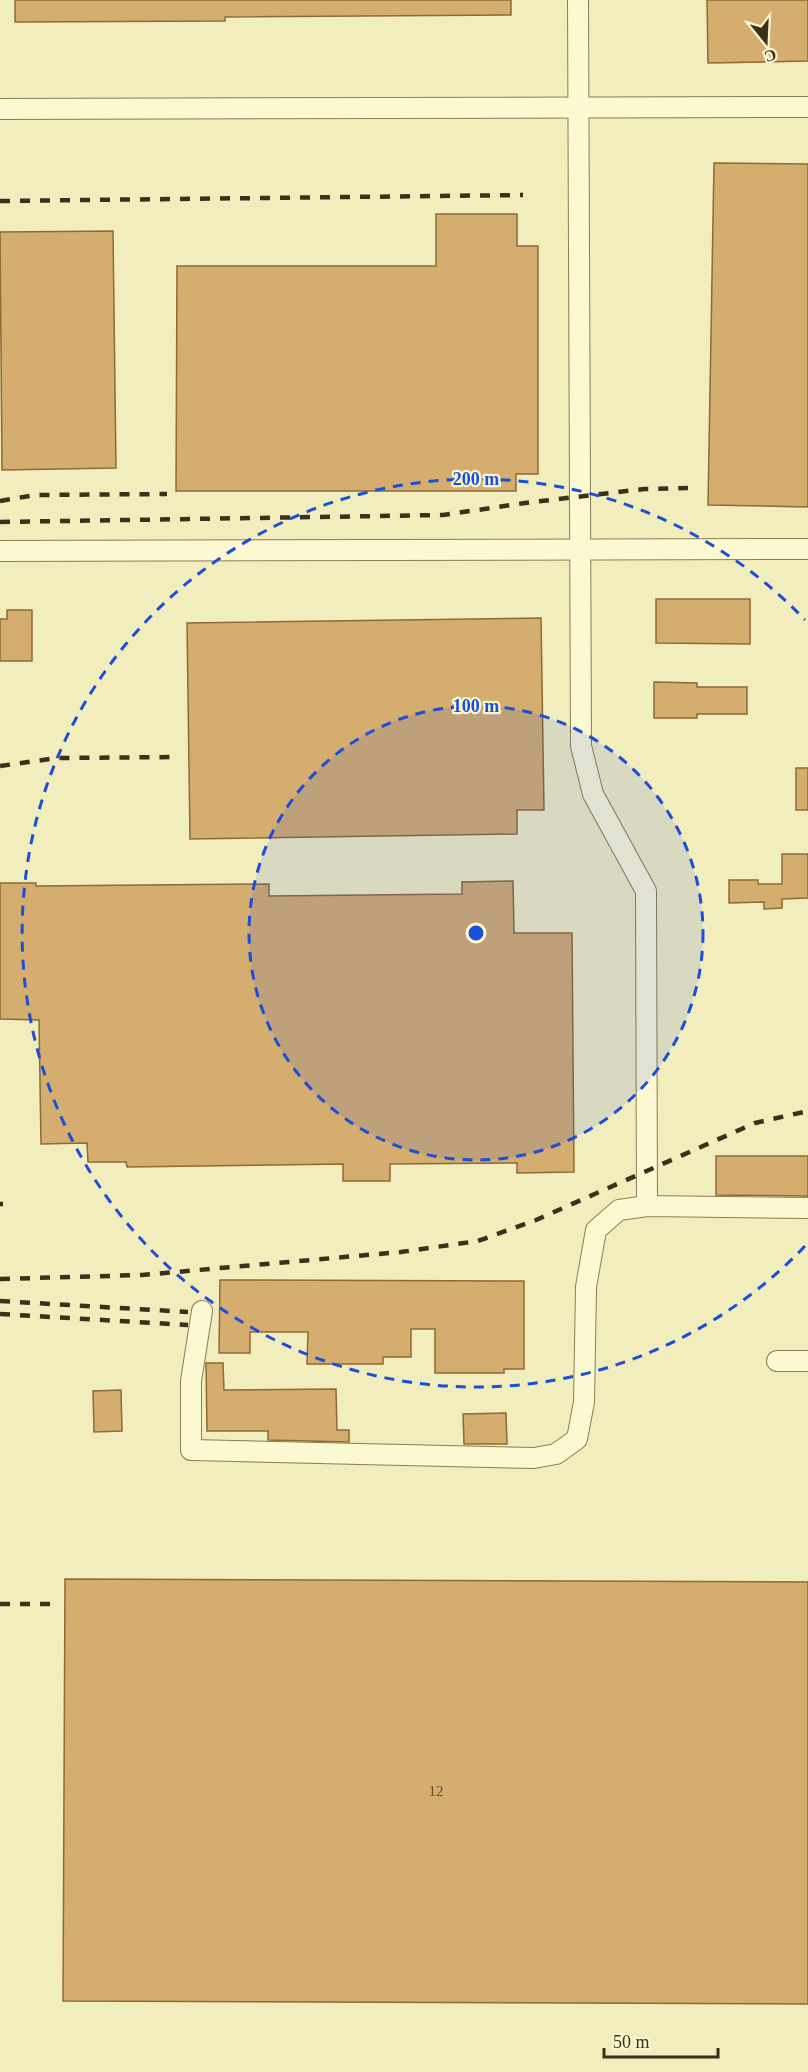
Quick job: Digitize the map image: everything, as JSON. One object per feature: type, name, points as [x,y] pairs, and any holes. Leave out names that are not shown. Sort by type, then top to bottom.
[{"type":"lane","points":[[578,0],[581,746],[593,794],[646,891],[647,1206]]},
{"type":"lane","points":[[0,109],[808,107]]},
{"type":"lane","points":[[0,551],[808,549]]},
{"type":"lane","points":[[202,1311],[191,1381],[191,1450],[534,1458],[556,1454],[577,1439],[584,1402],[586,1287],[596,1230],[620,1210],[647,1206],[808,1208]]},
{"type":"lane","points":[[777,1361],[808,1361]]},
{"type":"building","points":[[15,0],[511,0],[511,15],[225,17],[225,21],[15,22]]},
{"type":"building","points":[[707,0],[808,0],[808,61],[708,63]]},
{"type":"building","points":[[714,163],[808,164],[808,507],[708,505]]},
{"type":"building","points":[[436,214],[517,214],[517,246],[538,246],[538,474],[516,474],[516,491],[176,491],[177,266],[436,266]]},
{"type":"building","points":[[113,231],[116,468],[2,470],[0,232]]},
{"type":"building","points":[[656,599],[750,599],[750,644],[656,643]]},
{"type":"building","points":[[7,610],[32,610],[32,661],[0,661],[0,619],[7,619]]},
{"type":"building","points":[[541,618],[544,810],[517,810],[517,834],[190,839],[187,623]]},
{"type":"building","points":[[654,682],[697,683],[697,687],[747,687],[747,714],[697,714],[697,718],[654,718]]},
{"type":"building","points":[[796,768],[808,768],[808,810],[796,810]]},
{"type":"building","points":[[782,854],[808,854],[808,898],[782,899],[782,908],[764,909],[764,902],[729,903],[729,880],[758,880],[758,884],[782,884]]},
{"type":"building","points":[[513,881],[514,933],[572,933],[574,1172],[517,1173],[517,1163],[390,1164],[390,1181],[343,1181],[343,1164],[127,1167],[126,1162],[88,1162],[87,1143],[41,1144],[39,1020],[0,1019],[0,883],[36,883],[36,886],[269,884],[269,896],[462,894],[462,882]]},
{"type":"building","points":[[716,1156],[808,1156],[808,1196],[716,1195]]},
{"type":"building","points":[[220,1280],[524,1281],[524,1369],[504,1369],[504,1373],[435,1373],[435,1329],[411,1329],[411,1357],[383,1357],[383,1364],[307,1364],[308,1332],[250,1332],[250,1353],[219,1353]]},
{"type":"building","points":[[206,1363],[223,1363],[224,1390],[336,1389],[337,1430],[349,1430],[349,1442],[268,1440],[268,1431],[207,1431]]},
{"type":"building","points":[[121,1390],[122,1431],[94,1432],[93,1391]]},
{"type":"building","points":[[506,1413],[507,1444],[464,1444],[463,1414]]},
{"type":"building","points":[[65,1579],[808,1582],[808,2004],[63,2001]]},
{"type":"railway","points":[[0,201],[523,195]]},
{"type":"railway","points":[[0,522],[443,515],[644,489],[688,488]]},
{"type":"railway","points":[[0,501],[35,495],[167,494]]},
{"type":"railway","points":[[0,766],[57,758],[175,757]]},
{"type":"railway","points":[[0,1279],[142,1275],[401,1252],[478,1241],[536,1220],[755,1123],[808,1111]]},
{"type":"railway","points":[[0,1301],[188,1312]]},
{"type":"railway","points":[[0,1314],[188,1325]]},
{"type":"railway","points":[[0,1604],[54,1604]]}]
